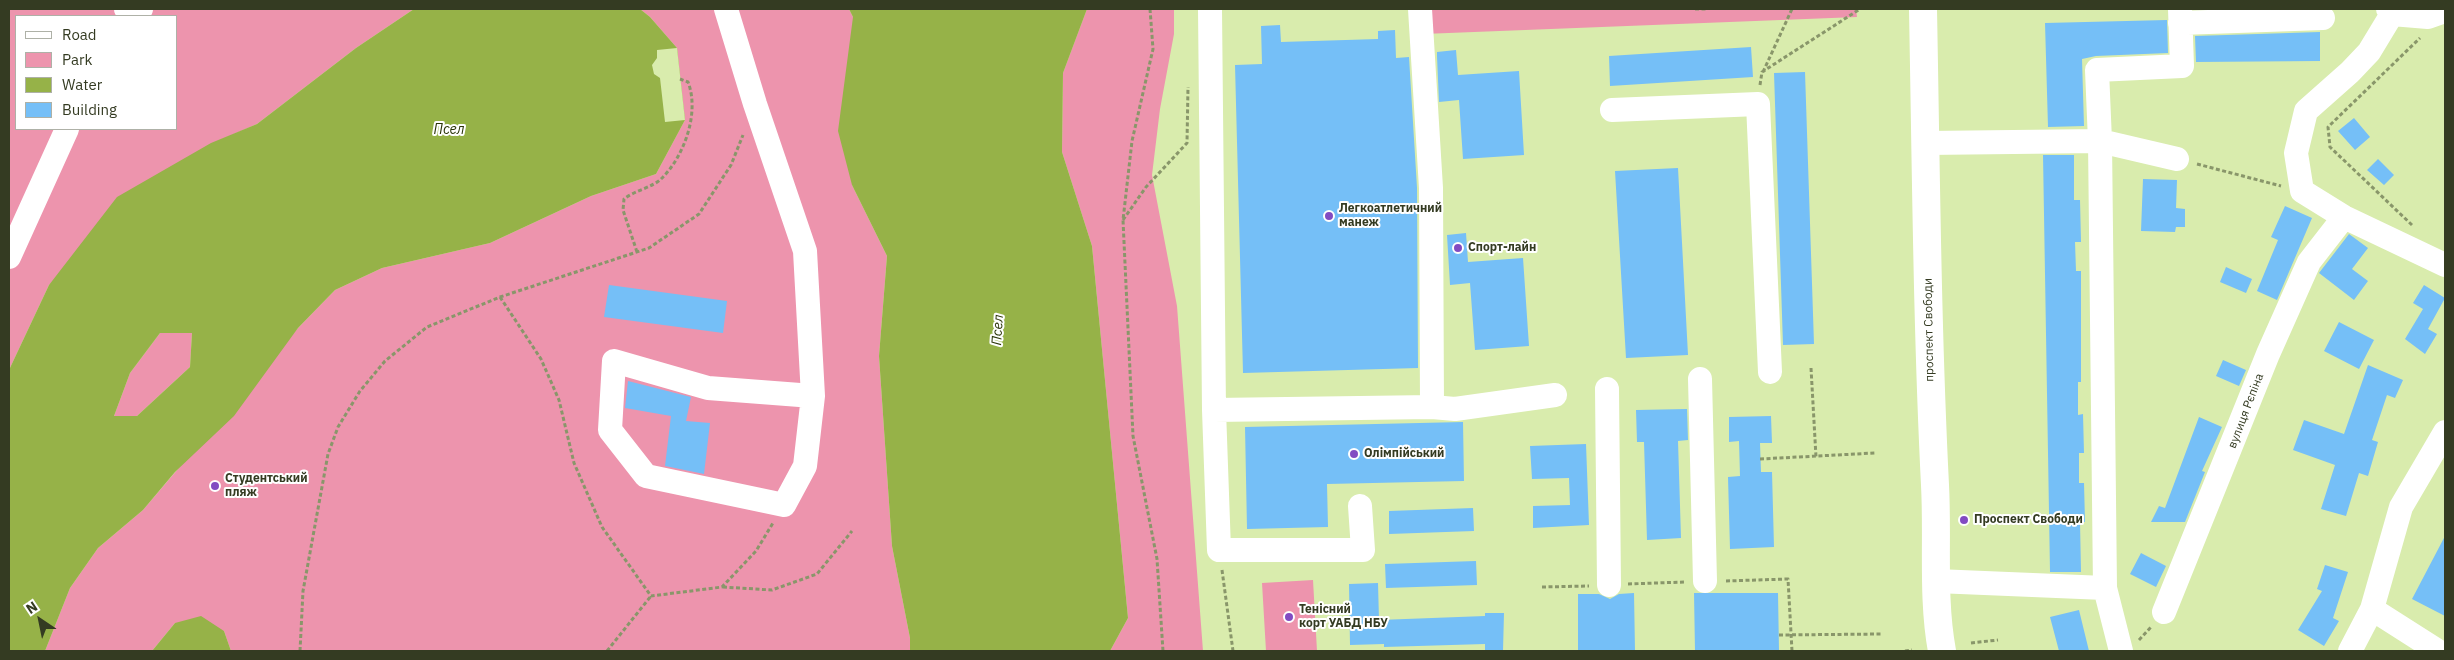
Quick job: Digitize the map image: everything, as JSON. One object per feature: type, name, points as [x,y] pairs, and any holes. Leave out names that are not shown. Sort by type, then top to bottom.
[{"type":"main road","name":"проспект Свободи","points":[[1923,9],[1929,357],[1937,527],[1936,581],[1942,651]]},
{"type":"street","points":[[726,9],[755,104],[805,251],[813,396],[805,466],[784,506],[646,476],[610,430],[614,361],[708,388],[813,396]]},
{"type":"street","points":[[1210,9],[1214,410],[1219,550],[1363,550],[1360,506]]},
{"type":"street","points":[[1420,9],[1431,188],[1432,407]]},
{"type":"street","points":[[2445,11],[2428,17],[2390,12],[2369,52],[2350,72],[2306,111],[2296,153],[2302,191],[2344,217],[2445,265]]},
{"type":"street","points":[[2128,648],[2105,588],[2100,141],[2097,70],[2182,66],[2180,16],[2323,18]]},
{"type":"street","points":[[1612,110],[1758,104],[1770,372]]},
{"type":"street","points":[[9,257],[67,130]]},
{"type":"street","points":[[1926,143],[2100,141],[2177,159]]},
{"type":"street","name":"вулиця Рєпіна","points":[[2164,612],[2268,354],[2309,262],[2344,217]]},
{"type":"street","points":[[1700,380],[1705,582]]},
{"type":"street","points":[[1607,389],[1609,585]]},
{"type":"street","points":[[1214,410],[1455,408],[1555,396]]},
{"type":"street","points":[[2350,651],[2372,609],[2401,507],[2445,432]]},
{"type":"street","points":[[1936,581],[2105,588]]},
{"type":"street","points":[[2372,609],[2438,651]]},
{"type":"path","points":[[1150,9],[1153,49],[1132,141],[1123,220],[1134,436],[1158,559],[1163,651]]},
{"type":"path","points":[[1696,9],[1706,9]]},
{"type":"path","points":[[1758,104],[1762,72],[1792,9]]},
{"type":"path","points":[[1762,72],[1860,9]]},
{"type":"path","points":[[2419,232],[2330,147],[2328,128],[2425,33]]},
{"type":"path","points":[[1123,220],[1146,187],[1187,143],[1188,78]]},
{"type":"path","points":[[637,252],[623,210],[624,199],[632,192],[660,181],[678,155],[691,122],[690,89],[688,82],[680,79]]},
{"type":"path","points":[[300,651],[303,591],[328,454],[338,427],[360,391],[385,361],[427,327],[500,297],[649,248],[700,214],[731,165],[755,104]]},
{"type":"path","points":[[2177,159],[2302,191]]},
{"type":"path","points":[[500,297],[541,359],[559,400],[574,462],[602,527],[651,596]]},
{"type":"path","points":[[1811,368],[1816,457]]},
{"type":"path","points":[[1760,459],[1874,453]]},
{"type":"path","points":[[722,587],[756,552],[784,506]]},
{"type":"path","points":[[607,651],[651,596],[722,587],[772,590],[817,574],[852,531]]},
{"type":"path","points":[[1219,550],[1233,651]]},
{"type":"path","points":[[2128,648],[2164,612]]},
{"type":"path","points":[[1791,634],[1792,651]]},
{"type":"path","points":[[1778,635],[1881,634]]},
{"type":"path","points":[[1971,643],[1998,640]]},
{"type":"path","points":[[1905,651],[1912,650]]},
{"type":"green space","points":[[9,9],[414,9],[356,48],[257,124],[211,144],[49,285],[9,370]]},
{"type":"green space","points":[[640,9],[849,9],[853,17],[852,185],[887,256],[879,356],[892,546],[910,638],[910,651],[231,651],[224,631],[175,623],[152,651],[45,651],[70,588],[98,548],[143,510],[298,328],[335,290],[382,268],[490,243],[591,196],[656,174],[685,120],[677,48],[650,17]]},
{"type":"green space","points":[[1087,9],[1174,9],[1174,34],[1160,109],[1152,175],[1177,306],[1203,651],[1110,651],[1128,618],[1092,246],[1062,152],[1063,73]]},
{"type":"green space","points":[[1423,9],[1856,9],[1857,17],[1423,34]]},
{"type":"green space","points":[[160,333],[192,333],[190,367],[137,416],[114,416],[130,373]]},
{"type":"green space","name":"Тенісний корт УАБД НБУ","points":[[1313,580],[1317,651],[1266,651],[1262,583]]},
{"type":"water","name":"Псел","points":[[414,9],[640,9],[650,17],[677,48],[685,120],[656,174],[591,196],[490,243],[382,268],[335,290],[298,328],[234,416],[175,472],[143,510],[98,548],[70,588],[45,651],[9,651],[9,370],[49,285],[117,197],[211,143],[257,124],[356,48]],"holes":[[[160,333],[192,333],[190,367],[137,416],[114,416],[130,373]]]},
{"type":"water","name":"Псел","points":[[849,9],[1087,9],[1063,73],[1062,152],[1092,246],[1128,618],[1110,651],[910,651],[910,638],[892,546],[879,356],[887,256],[852,185],[838,131],[853,17]]},
{"type":"water","points":[[201,616],[224,631],[231,651],[152,651],[175,623]]},
{"type":"pier","points":[[677,48],[685,120],[665,122],[660,78],[654,74],[652,65],[657,58],[657,50]]},
{"type":"building","points":[[2167,20],[2168,53],[2096,56],[2082,59],[2084,126],[2048,127],[2045,23]]},
{"type":"building","name":"Легкоатлетичний манеж","points":[[1280,25],[1281,42],[1378,39],[1378,31],[1395,30],[1396,58],[1409,57],[1417,188],[1418,368],[1243,373],[1235,65],[1262,64],[1261,26]]},
{"type":"building","points":[[2320,32],[2320,61],[2196,62],[2195,36]]},
{"type":"building","points":[[1751,47],[1753,77],[1610,86],[1609,56]]},
{"type":"building","points":[[1456,50],[1458,75],[1519,71],[1524,155],[1463,159],[1459,100],[1439,102],[1437,52]]},
{"type":"building","points":[[1805,72],[1814,344],[1783,345],[1774,73]]},
{"type":"building","points":[[2354,118],[2370,137],[2355,150],[2338,131]]},
{"type":"building","points":[[2043,155],[2074,155],[2074,200],[2080,200],[2081,242],[2075,242],[2076,271],[2081,271],[2081,382],[2078,382],[2078,415],[2083,414],[2084,453],[2079,453],[2079,483],[2084,483],[2085,522],[2080,522],[2081,572],[2050,572]]},
{"type":"building","points":[[2378,159],[2394,175],[2384,185],[2367,170]]},
{"type":"building","points":[[1678,168],[1688,355],[1626,358],[1615,171]]},
{"type":"building","points":[[2143,179],[2177,180],[2176,208],[2185,209],[2185,227],[2176,227],[2175,232],[2141,231]]},
{"type":"building","points":[[2285,206],[2312,218],[2277,300],[2257,291],[2278,240],[2271,237]]},
{"type":"building","points":[[1466,233],[1468,262],[1523,258],[1529,346],[1475,350],[1470,283],[1450,285],[1447,235]]},
{"type":"building","points":[[2349,234],[2368,248],[2352,269],[2368,281],[2354,300],[2319,273]]},
{"type":"building","points":[[2226,267],[2252,279],[2246,293],[2220,282]]},
{"type":"building","points":[[609,285],[727,301],[723,333],[604,317]]},
{"type":"building","points":[[2424,285],[2445,298],[2428,329],[2437,334],[2425,354],[2405,339],[2423,309],[2413,303]]},
{"type":"building","points":[[2339,322],[2374,340],[2359,369],[2324,351]]},
{"type":"building","points":[[2223,360],[2246,370],[2239,386],[2216,376]]},
{"type":"building","points":[[2368,365],[2403,380],[2395,398],[2387,395],[2372,440],[2378,442],[2368,476],[2359,473],[2346,516],[2321,509],[2335,465],[2293,450],[2304,420],[2344,434]]},
{"type":"building","points":[[628,381],[691,397],[686,421],[710,423],[704,474],[665,466],[671,416],[625,408]]},
{"type":"building","points":[[1687,409],[1688,440],[1678,441],[1681,538],[1647,540],[1644,442],[1637,442],[1636,410]]},
{"type":"building","points":[[1771,416],[1772,443],[1760,443],[1761,472],[1772,472],[1774,547],[1730,549],[1728,477],[1740,476],[1739,441],[1729,442],[1729,417]]},
{"type":"building","points":[[2199,417],[2222,427],[2202,471],[2205,472],[2185,522],[2151,522],[2159,506],[2165,508]]},
{"type":"building","name":"Олімпійський","points":[[1463,422],[1464,481],[1327,484],[1328,527],[1247,529],[1245,427]]},
{"type":"building","points":[[1586,444],[1589,525],[1533,528],[1533,506],[1570,505],[1569,478],[1532,479],[1530,446]]},
{"type":"building","points":[[1473,508],[1474,531],[1389,534],[1389,511]]},
{"type":"building","points":[[2445,536],[2445,616],[2412,599]]},
{"type":"building","points":[[2141,553],[2166,566],[2156,587],[2130,574]]},
{"type":"building","points":[[1476,561],[1477,585],[1386,588],[1385,564]]},
{"type":"building","points":[[2325,565],[2348,572],[2333,618],[2339,621],[2324,646],[2298,630],[2322,591],[2317,589]]},
{"type":"building","points":[[1378,583],[1379,620],[1485,616],[1485,613],[1504,613],[1503,651],[1485,651],[1485,644],[1384,647],[1384,644],[1350,645],[1349,584]]},
{"type":"building","points":[[1634,593],[1635,651],[1578,651],[1578,594],[1599,594],[1610,599],[1619,594]]},
{"type":"building","points":[[1694,593],[1778,593],[1779,651],[1695,651]]},
{"type":"building","points":[[2079,610],[2089,651],[2059,651],[2050,617]]},
{"type":"place","name":"Легкоатлетичний манеж","points":[[1329,216]]},
{"type":"place","name":"Спорт-лайн","points":[[1458,248]]},
{"type":"place","name":"Олімпійський","points":[[1354,454]]},
{"type":"place","name":"Студентський пляж","points":[[215,486]]},
{"type":"place","name":"Проспект Свободи","points":[[1964,520]]},
{"type":"place","name":"Тенісний корт УАБД НБУ","points":[[1289,617]]}]
